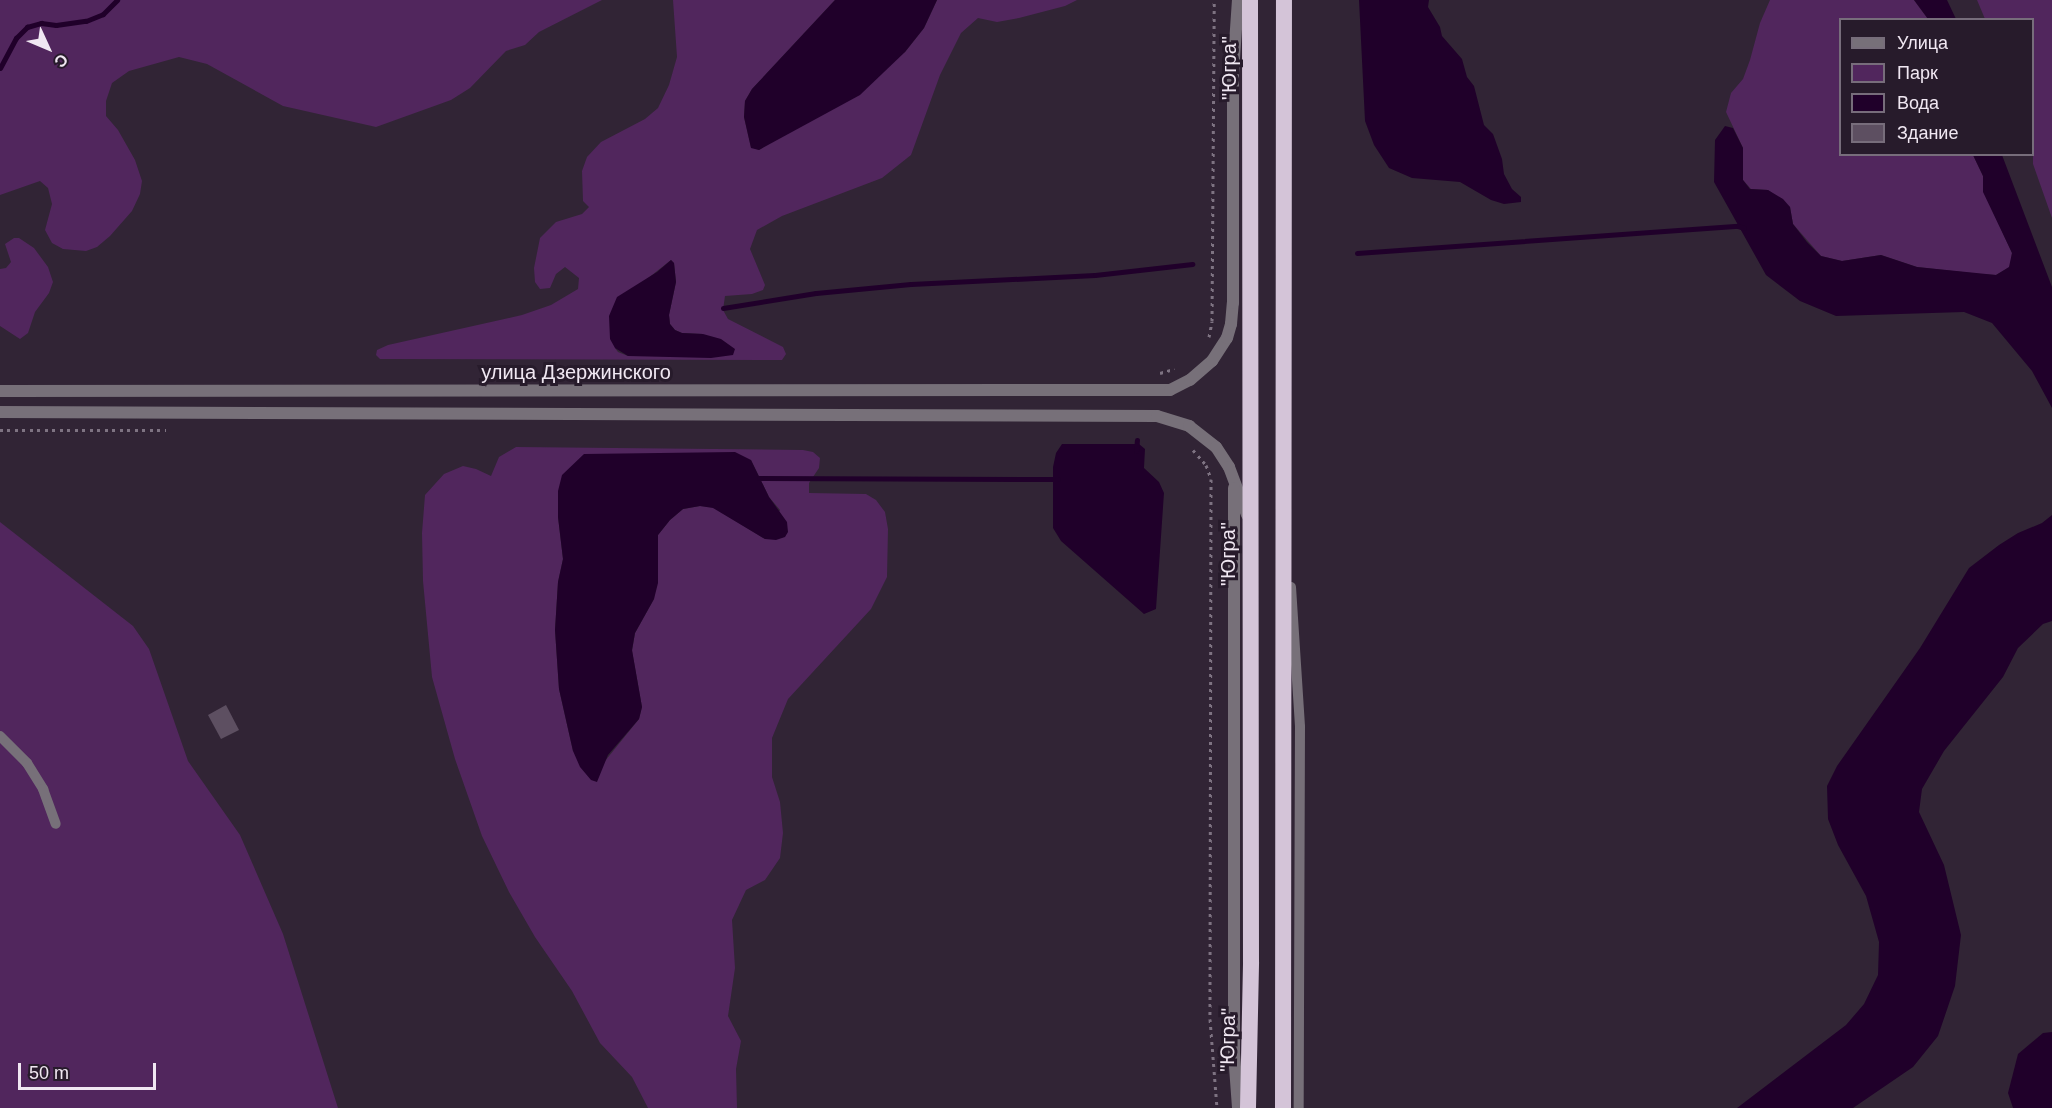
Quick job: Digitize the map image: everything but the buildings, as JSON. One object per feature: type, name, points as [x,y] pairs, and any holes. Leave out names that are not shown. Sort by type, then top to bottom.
[{"type":"highway","name":"\"Югра\"","points":[[1248,1108],[1251,962],[1250,0]]},
{"type":"highway","points":[[1283,1108],[1284,0]]},
{"type":"street","points":[[1227,338],[1233,303],[1233,72],[1238,0]]},
{"type":"street","points":[[1227,338],[1250,285]]},
{"type":"street","name":"улица Дзержинского","points":[[0,391],[1152,392],[1170,390],[1190,380],[1212,361],[1227,338]]},
{"type":"street","points":[[0,412],[1151,416],[1172,419],[1196,429],[1216,447],[1233,475],[1249,521]]},
{"type":"street","points":[[1233,475],[1234,1053],[1238,1108]]},
{"type":"lane","points":[[1283,491],[1300,727],[1299,1108]]},
{"type":"lane","points":[[0,736],[27,763],[43,789],[56,824]]},
{"type":"path","points":[[1203,346],[1209,336],[1212,321],[1214,0]]},
{"type":"path","points":[[1152,374],[1181,365]]},
{"type":"path","points":[[0,430],[175,430]]},
{"type":"path","points":[[1188,445],[1206,465],[1211,479],[1210,1019],[1217,1108]]},
{"type":"green space","points":[[0,0],[602,0],[539,32],[525,45],[506,51],[470,88],[451,100],[376,127],[283,106],[207,64],[179,57],[129,71],[112,83],[106,101],[106,116],[118,130],[135,160],[142,181],[140,194],[132,211],[110,236],[97,247],[86,251],[63,249],[52,243],[45,230],[52,204],[48,188],[40,181],[0,195]]},
{"type":"green space","points":[[673,0],[835,0],[752,89],[745,101],[744,117],[751,147],[759,150],[905,52],[924,28],[937,0],[1077,0],[1065,6],[997,22],[978,18],[961,33],[940,75],[911,155],[882,178],[782,216],[757,230],[750,249],[765,285],[763,290],[752,294],[725,296],[723,310],[728,319],[783,347],[786,354],[782,360],[380,359],[376,355],[377,350],[388,345],[522,315],[551,305],[578,289],[579,278],[565,267],[556,274],[550,288],[540,289],[535,282],[534,268],[540,238],[556,222],[582,214],[589,207],[583,201],[582,171],[587,157],[601,142],[645,119],[658,108],[669,85],[677,57]],"holes":[[[671,260],[674,263],[676,282],[669,315],[670,324],[682,333],[703,334],[628,356],[618,352],[615,348],[647,279]]]},
{"type":"green space","points":[[1770,0],[1914,0],[1927,18],[1839,18],[1839,156],[1973,156],[1983,176],[1984,192],[2012,253],[2010,267],[1996,275],[1917,267],[1881,255],[1842,261],[1821,256],[1793,224],[1790,207],[1768,190],[1751,189],[1743,180],[1743,148],[1726,112],[1731,93],[1743,79],[1760,23]]},
{"type":"green space","points":[[1977,0],[2052,0],[2052,218],[2033,164],[2034,18],[1985,18]]},
{"type":"green space","points":[[14,238],[19,238],[34,248],[48,267],[53,282],[49,293],[35,312],[28,333],[20,339],[0,326],[0,269],[6,268],[11,262],[5,244]]},
{"type":"green space","points":[[516,447],[803,450],[813,452],[820,458],[819,468],[809,483],[809,493],[866,494],[876,500],[885,512],[888,529],[887,577],[871,609],[788,699],[772,738],[772,777],[780,802],[783,833],[780,858],[765,880],[746,890],[732,920],[735,968],[728,1016],[741,1041],[736,1069],[737,1108],[648,1108],[632,1077],[600,1043],[572,991],[535,937],[509,892],[482,836],[455,759],[432,677],[423,581],[422,533],[425,495],[444,474],[463,466],[491,476],[499,457]],"holes":[[[751,460],[769,497],[780,510],[765,539],[713,507],[700,506],[683,509],[658,535],[654,599],[635,633],[632,651],[642,707],[639,719],[605,761],[573,751],[559,689],[555,630],[558,582],[563,559],[558,517]]]},
{"type":"green space","points":[[0,522],[133,626],[149,649],[188,761],[240,835],[283,934],[338,1108],[0,1108]]},
{"type":"water","points":[[835,0],[937,0],[924,28],[905,52],[860,95],[759,150],[751,148],[744,117],[745,101],[752,89]]},
{"type":"water","points":[[1359,0],[1429,0],[1428,7],[1440,27],[1442,36],[1462,59],[1467,77],[1474,86],[1484,125],[1493,134],[1502,159],[1504,174],[1512,189],[1521,197],[1521,202],[1504,204],[1491,200],[1460,182],[1412,178],[1389,168],[1374,145],[1365,121]]},
{"type":"water","points":[[1914,0],[1947,0],[1956,18],[1927,18]]},
{"type":"water","points":[[1725,126],[1733,128],[1743,148],[1743,180],[1750,189],[1768,190],[1783,199],[1790,207],[1793,224],[1821,256],[1842,261],[1881,255],[1917,267],[1996,275],[2009,267],[2012,253],[1983,192],[1983,176],[1973,156],[2002,156],[2052,287],[2052,408],[2032,371],[1992,323],[1964,312],[1836,316],[1800,301],[1766,275],[1714,182],[1715,140]]},
{"type":"water","points":[[671,260],[674,263],[676,282],[669,315],[670,324],[682,333],[703,334],[721,339],[735,349],[733,355],[711,358],[628,356],[615,348],[610,339],[609,316],[617,297],[657,272]]},
{"type":"water","points":[[1062,444],[1139,444],[1145,449],[1144,468],[1159,482],[1164,493],[1156,609],[1144,614],[1061,541],[1053,528],[1053,467],[1056,453]]},
{"type":"water","points":[[735,452],[751,460],[769,497],[787,522],[788,532],[785,537],[776,540],[765,539],[713,508],[700,506],[683,509],[658,535],[658,583],[654,599],[635,633],[632,650],[642,707],[639,719],[608,755],[597,782],[591,780],[580,767],[573,751],[559,689],[555,630],[558,582],[563,559],[558,517],[558,491],[562,475],[584,454]]},
{"type":"water","points":[[2052,515],[2052,621],[2043,624],[2018,648],[2003,677],[1944,751],[1922,789],[1919,812],[1944,865],[1961,935],[1955,986],[1938,1036],[1913,1067],[1853,1108],[1737,1108],[1846,1025],[1864,1004],[1878,975],[1879,942],[1866,896],[1838,845],[1828,819],[1827,786],[1837,766],[1920,648],[1969,568],[1999,545],[2018,533],[2042,523]]},
{"type":"water","points":[[2052,1032],[2052,1108],[2013,1108],[2008,1093],[2018,1054],[2043,1033]]},
{"type":"waterway","points":[[0,68],[16,38],[27,27],[41,23],[56,25],[86,21],[103,14],[117,0]]},
{"type":"waterway","points":[[1357,253],[1738,226],[1744,228]]},
{"type":"waterway","points":[[723,308],[816,293],[911,284],[1095,275],[1192,264]]},
{"type":"waterway","points":[[1136,451],[1137,440]]},
{"type":"waterway","points":[[759,478],[1058,479]]}]
